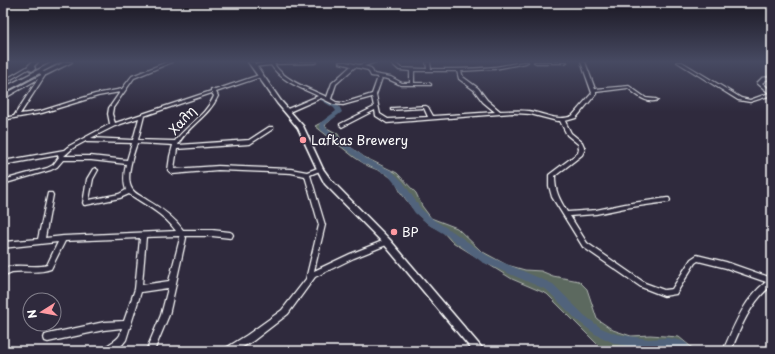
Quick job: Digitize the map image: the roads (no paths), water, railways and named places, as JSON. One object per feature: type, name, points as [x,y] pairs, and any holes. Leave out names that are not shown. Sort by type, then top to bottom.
[{"type":"highway","points":[[3,90],[24,79]]},
{"type":"highway","points":[[3,90],[25,79]]},
{"type":"main road","points":[[262,79],[307,137],[320,169],[328,182],[386,242],[480,351]]},
{"type":"street","points":[[3,97],[34,79]]},
{"type":"street","points":[[17,117],[16,115],[39,79]]},
{"type":"street","points":[[113,125],[111,108],[132,79]]},
{"type":"street","points":[[3,182],[50,169],[55,166],[63,156],[86,140],[113,125],[213,90],[252,79]]},
{"type":"street","points":[[286,79],[328,100],[343,104],[374,95]]},
{"type":"street","points":[[328,100],[334,84],[340,79]]},
{"type":"street","points":[[380,79],[374,95],[376,108],[380,118],[387,121],[499,113],[530,113],[562,120],[574,117],[593,97],[593,90],[589,79]]},
{"type":"street","points":[[389,79],[400,84],[429,84]]},
{"type":"street","points":[[412,79],[412,84]]},
{"type":"street","points":[[462,79],[476,89],[485,101],[499,113]]},
{"type":"street","points":[[706,79],[740,99],[750,101],[772,93]]},
{"type":"street","points":[[766,79],[758,83],[772,93]]},
{"type":"street","points":[[593,90],[629,87],[645,99],[656,100]]},
{"type":"street","points":[[3,119],[47,111],[97,95],[124,90]]},
{"type":"street","name":"Χαλη","points":[[213,90],[216,96],[213,104],[195,121],[176,145],[171,170],[176,173],[218,168],[257,169],[291,171],[307,174]]},
{"type":"street","points":[[287,111],[322,96]]},
{"type":"street","points":[[393,109],[426,107],[431,118]]},
{"type":"street","points":[[342,125],[376,108]]},
{"type":"street","points":[[142,115],[136,142],[128,162],[127,184],[129,191],[159,210],[182,233],[182,242],[165,315],[150,351]]},
{"type":"street","points":[[562,120],[570,135],[582,147],[580,154],[559,168],[551,177],[556,197],[586,245],[591,250],[642,285],[668,293],[674,292],[693,261],[697,258],[726,265],[772,281]]},
{"type":"street","points":[[86,140],[176,145],[250,142],[271,128]]},
{"type":"street","points":[[3,163],[63,156],[128,162]]},
{"type":"street","points":[[309,279],[322,225],[307,174],[320,169]]},
{"type":"street","points":[[95,170],[90,179],[86,204],[120,196],[129,191]]},
{"type":"street","points":[[42,241],[50,195]]},
{"type":"street","points":[[567,214],[596,212],[667,200]]},
{"type":"street","points":[[3,245],[63,239],[182,233],[212,233],[230,235]]},
{"type":"street","points":[[106,351],[119,342],[138,289],[143,235]]},
{"type":"street","points":[[3,273],[12,269],[43,269],[49,267],[63,239]]},
{"type":"street","points":[[229,351],[250,338],[285,312],[309,279],[329,266],[386,242]]},
{"type":"street","points":[[727,351],[739,322],[751,301],[759,291],[772,281]]},
{"type":"street","points":[[138,289],[173,284]]},
{"type":"street","points":[[48,338],[104,326],[126,324]]},
{"type":"waterway","points":[[321,98],[337,107],[339,112],[322,124],[323,129],[365,161],[390,173],[400,184],[418,211],[432,223],[449,233],[485,259],[550,287],[581,318],[598,331],[616,339],[648,344],[668,343],[683,346],[688,351]]},
{"type":"place","name":"Lafkas Brewery","points":[[303,140]]},
{"type":"place","name":"BP","points":[[394,232]]}]
